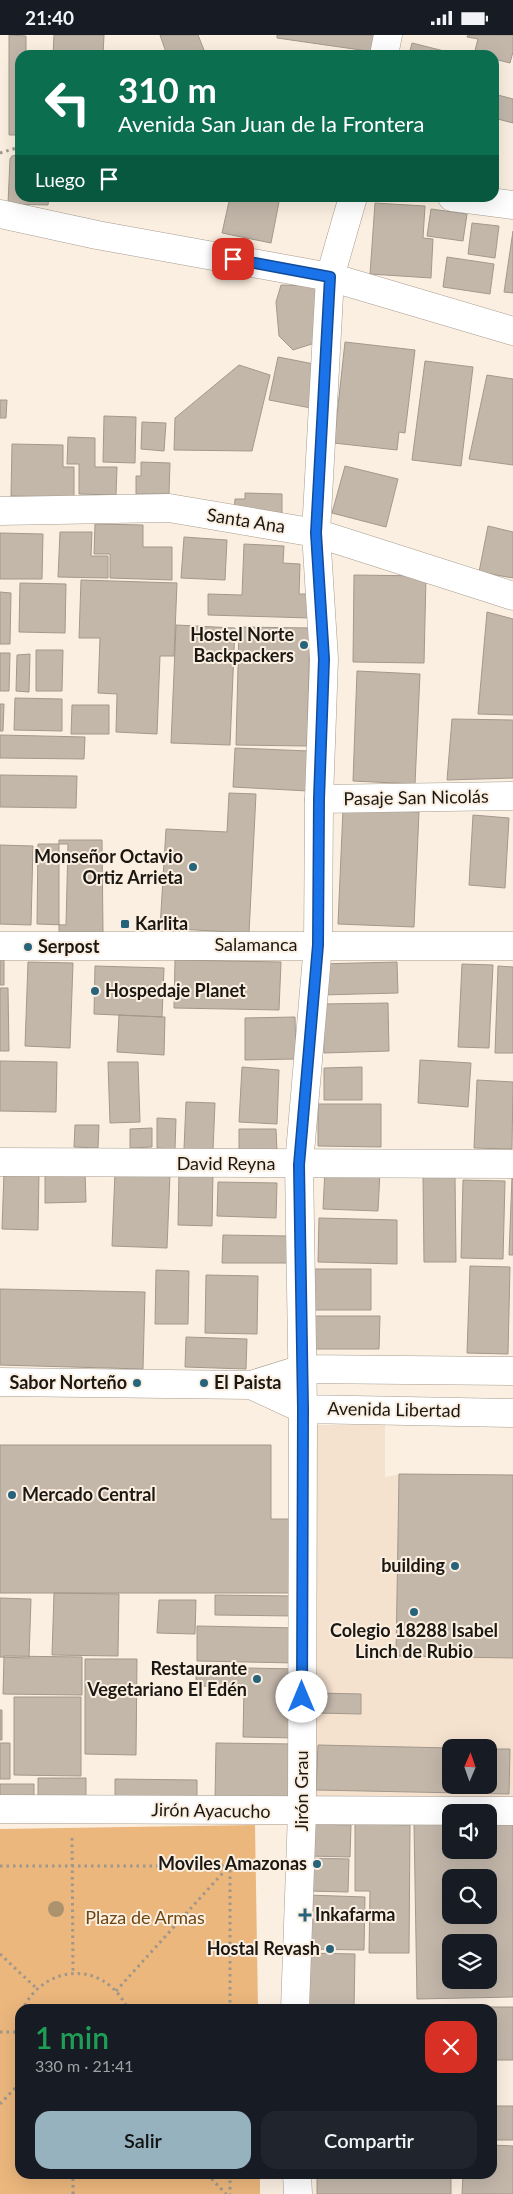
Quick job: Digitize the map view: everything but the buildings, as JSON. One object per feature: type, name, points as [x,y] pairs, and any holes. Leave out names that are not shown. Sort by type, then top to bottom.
[{"type":"street","points":[[385,50],[388,35]]},
{"type":"street","name":"Jirón Grau","points":[[295,2004],[302,1811],[303,1409],[299,1165],[318,945],[319,799],[324,659],[316,533],[330,277],[352,202]]},
{"type":"street","points":[[490,202],[513,205]]},
{"type":"street","points":[[0,214],[97,235],[330,277],[513,331]]},
{"type":"street","name":"Santa Ana","points":[[0,511],[169,509],[316,533],[513,596]]},
{"type":"street","name":"Pasaje San Nicolás","points":[[319,799],[513,796]]},
{"type":"street","name":"Salamanca","points":[[0,947],[513,946]]},
{"type":"street","name":"David Reyna","points":[[0,1162],[299,1165],[513,1164]]},
{"type":"street","name":"Avenida Libertad","points":[[0,1382],[251,1385],[302,1369],[513,1371]]},
{"type":"street","name":"Avenida Libertad","points":[[251,1385],[303,1409],[513,1413]]},
{"type":"street","name":"Jirón Ayacucho","points":[[0,1809],[513,1811]]},
{"type":"street","points":[[297,2179],[298,2194]]},
{"type":"path","points":[[0,153],[15,148]]},
{"type":"path","points":[[72,1809],[73,1973]]},
{"type":"path","points":[[0,1866],[230,1866]]},
{"type":"path","points":[[116,1991],[230,1866]]},
{"type":"path","points":[[230,1866],[230,2004]]},
{"type":"path","points":[[0,1954],[35,1987]]},
{"type":"path","points":[[21,2004],[35,1987],[53,1976],[73,1973],[92,1975],[109,1984],[122,1997],[126,2004]]},
{"type":"path","points":[[15,2022],[15,2042]]},
{"type":"path","points":[[0,2032],[15,2031]]},
{"type":"path","points":[[0,2103],[15,2088]]},
{"type":"path","points":[[73,2179],[73,2194]]},
{"type":"path","points":[[212,2179],[226,2194]]},
{"type":"path","points":[[230,2179],[230,2194]]},
{"type":"shaded area","name":"Colegio 18288 Isabel Linch de Rubio","points":[[315,1425],[385,1425],[385,1477],[399,1474],[513,1475],[513,1799],[314,1798]]},
{"type":"green space","name":"Plaza de Armas","points":[[255,1825],[258,2004],[15,2004],[15,2179],[260,2179],[260,2194],[0,2194],[0,1829]]},
{"type":"place","name":"Hostel Norte Backpackers","points":[[304,645]]},
{"type":"place","name":"Monseñor Octavio Ortiz Arrieta","points":[[193,867]]},
{"type":"place","name":"Karlita","points":[[125,924]]},
{"type":"place","name":"Serpost","points":[[28,947]]},
{"type":"place","name":"Hospedaje Planet","points":[[95,991]]},
{"type":"place","name":"Sabor Norteño","points":[[137,1383]]},
{"type":"place","name":"El Paista","points":[[204,1383]]},
{"type":"place","name":"Mercado Central","points":[[12,1495]]},
{"type":"place","name":"building","points":[[455,1566]]},
{"type":"place","name":"Colegio 18288 Isabel Linch de Rubio","points":[[414,1612]]},
{"type":"place","name":"Restaurante Vegetariano El Edén","points":[[257,1679]]},
{"type":"place","name":"Moviles Amazonas","points":[[317,1864]]},
{"type":"place","name":"Inkafarma","points":[[305,1915]]},
{"type":"place","name":"Hostal Revash","points":[[330,1949]]},
{"type":"route","points":[[233,259],[330,277],[316,533],[324,659],[319,799],[318,945],[299,1165],[303,1409],[302,1697]]}]
